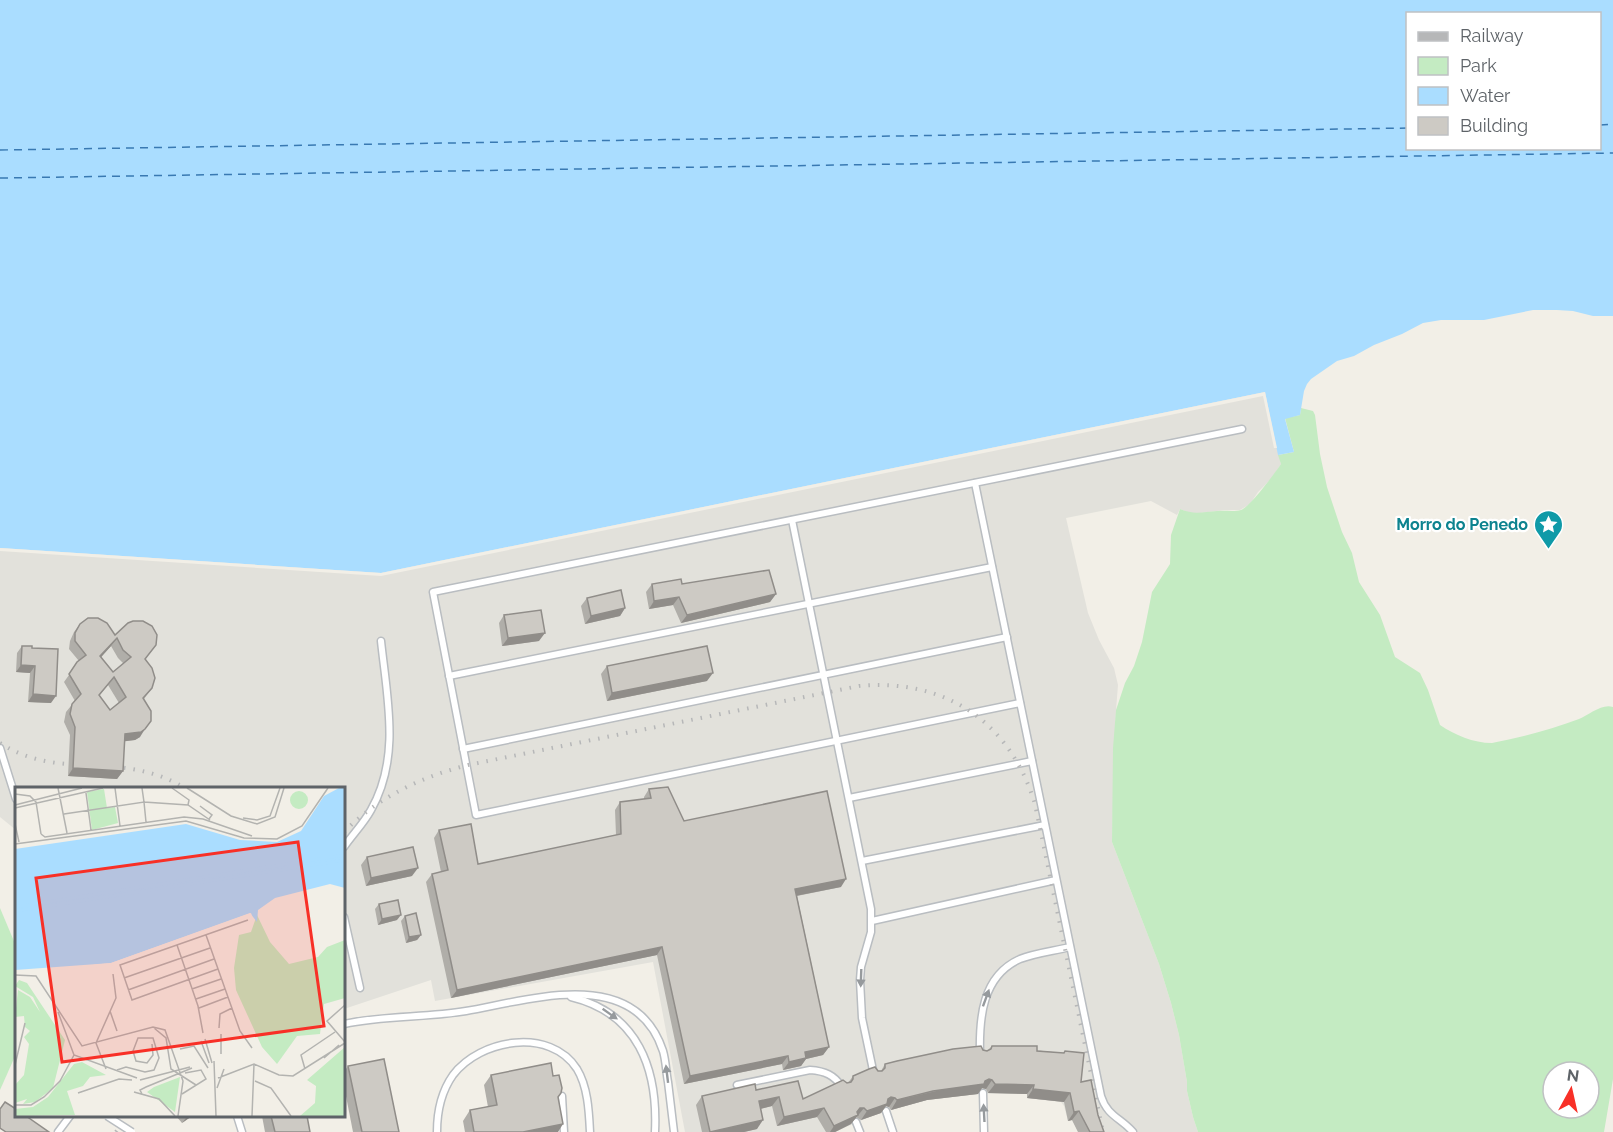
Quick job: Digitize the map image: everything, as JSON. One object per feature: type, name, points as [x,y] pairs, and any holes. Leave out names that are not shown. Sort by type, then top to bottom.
[{"type":"lane","points":[[1020,703],[476,815],[433,592],[1242,429]]},
{"type":"lane","points":[[975,483],[1102,1102],[1108,1112],[1133,1132]]},
{"type":"lane","points":[[792,520],[871,909],[871,932],[861,967],[860,980],[862,1018],[874,1075]]},
{"type":"lane","points":[[449,676],[992,567]]},
{"type":"lane","points":[[463,749],[1007,637]]},
{"type":"lane","points":[[345,846],[373,807],[389,758],[390,722],[381,641]]},
{"type":"lane","points":[[0,748],[15,797]]},
{"type":"lane","points":[[849,798],[1032,761]]},
{"type":"lane","points":[[862,861],[1045,825]]},
{"type":"lane","points":[[872,921],[1056,880]]},
{"type":"lane","points":[[345,920],[360,988]]},
{"type":"lane","points":[[980,1055],[981,1012],[992,984],[998,976],[1022,958],[1070,947]]},
{"type":"lane","points":[[345,1024],[376,1018],[463,1012],[555,996],[582,994],[607,997],[630,1007],[654,1032],[663,1051],[674,1132]]},
{"type":"lane","points":[[555,996],[572,997],[599,1007],[617,1019],[632,1035],[646,1059],[650,1072],[655,1105],[655,1132]]},
{"type":"lane","points":[[437,1132],[438,1108],[442,1097],[447,1085],[461,1066],[489,1049],[525,1043],[547,1046],[556,1050],[578,1070],[584,1087],[590,1132]]},
{"type":"lane","points":[[737,1085],[810,1070],[832,1076],[842,1087]]},
{"type":"lane","points":[[983,1093],[984,1132]]},
{"type":"lane","points":[[562,1096],[564,1132]]},
{"type":"lane","points":[[886,1111],[893,1132]]},
{"type":"lane","points":[[58,1132],[69,1117]]},
{"type":"lane","points":[[109,1117],[132,1132]]},
{"type":"lane","points":[[237,1117],[242,1132]]},
{"type":"lane","points":[[856,1122],[860,1132]]},
{"type":"shaded area","points":[[1265,392],[1281,464],[1250,504],[1240,510],[1192,514],[1180,509],[1177,515],[1151,501],[1066,518],[1088,613],[1114,668],[1118,685],[1112,842],[1159,964],[1171,1003],[1179,1035],[1187,1091],[1198,1132],[1078,1132],[1072,1120],[1068,1121],[1061,1102],[1027,1098],[1027,1094],[1002,1093],[927,1100],[876,1114],[835,1132],[685,1132],[653,962],[435,1001],[431,980],[345,1009],[345,787],[15,787],[15,829],[0,817],[0,548],[381,573]]},
{"type":"green space","points":[[1301,408],[1313,411],[1327,487],[1342,532],[1352,553],[1359,582],[1380,615],[1395,657],[1420,673],[1440,725],[1464,738],[1492,743],[1579,719],[1600,708],[1613,707],[1613,1079],[1604,1132],[1198,1132],[1187,1091],[1179,1035],[1171,1003],[1159,964],[1112,842],[1113,748],[1116,710],[1142,642],[1152,592],[1170,564],[1171,535],[1180,509],[1198,513],[1238,511],[1245,508],[1281,464],[1278,455],[1294,452],[1285,418],[1300,415]]},
{"type":"green space","points":[[0,908],[15,944],[15,1056],[0,1090]]},
{"type":"water","points":[[0,0],[1613,0],[1613,316],[1593,316],[1573,311],[1533,310],[1484,320],[1441,320],[1423,323],[1354,356],[1337,361],[1311,379],[1304,391],[1300,415],[1285,419],[1294,452],[1278,455],[1265,392],[381,573],[0,548]]},
{"type":"pier","points":[[1265,392],[1277,448],[1274,448],[1263,396],[381,576],[0,551],[0,548],[381,573]]},
{"type":"building","points":[[769,570],[776,594],[687,615],[679,597],[654,601],[652,584],[681,579],[682,584]]},
{"type":"building","points":[[621,590],[625,608],[591,616],[587,598]]},
{"type":"building","points":[[541,610],[545,633],[508,638],[504,615]]},
{"type":"building","points":[[88,618],[98,618],[107,623],[115,635],[128,623],[143,621],[152,626],[157,635],[156,645],[145,659],[152,668],[155,678],[152,688],[143,698],[151,711],[151,721],[141,732],[125,734],[123,771],[73,768],[75,727],[70,714],[72,704],[81,694],[69,674],[77,662],[86,655],[75,641],[75,633],[80,624]],"holes":[[[117,638],[123,650],[131,657],[113,672],[100,656]],[[114,677],[126,697],[110,710],[99,695]]]},
{"type":"building","points":[[22,646],[58,649],[56,696],[33,694],[35,666],[21,665]]},
{"type":"building","points":[[707,646],[713,673],[612,693],[607,666]]},
{"type":"building","points":[[668,787],[684,821],[827,791],[846,879],[795,889],[829,1047],[805,1052],[806,1058],[789,1062],[788,1056],[690,1076],[662,947],[457,990],[432,874],[448,870],[439,830],[471,824],[478,864],[621,834],[620,802],[651,798],[649,789]]},
{"type":"building","points":[[413,847],[418,868],[371,878],[367,857]]},
{"type":"building","points":[[398,900],[401,915],[382,919],[379,904]]},
{"type":"building","points":[[416,913],[421,935],[409,937],[405,916]]},
{"type":"building","points":[[981,1046],[987,1051],[992,1046],[1037,1046],[1037,1051],[1084,1053],[1081,1082],[1091,1080],[1104,1132],[1090,1132],[1079,1111],[1074,1112],[1070,1093],[1033,1089],[1034,1085],[995,1084],[989,1079],[984,1084],[933,1091],[897,1100],[891,1097],[887,1104],[867,1111],[860,1108],[858,1115],[834,1126],[824,1108],[784,1117],[779,1097],[759,1101],[763,1120],[710,1132],[702,1096],[755,1084],[756,1090],[798,1081],[803,1099],[843,1080],[847,1083],[851,1082],[853,1076],[869,1069],[875,1067],[878,1071],[882,1071],[885,1064],[953,1049]]},
{"type":"building","points":[[384,1059],[399,1132],[362,1132],[348,1066]]},
{"type":"building","points":[[551,1063],[553,1076],[559,1075],[562,1088],[558,1097],[563,1124],[523,1132],[474,1132],[470,1110],[497,1105],[491,1075]]},
{"type":"building","points":[[5,1102],[15,1108],[15,1117],[27,1117],[49,1132],[6,1132],[0,1128],[0,1109]]},
{"type":"building","points":[[271,1117],[307,1117],[310,1132],[275,1132]]},
{"type":"ferry route","points":[[1601,125],[1613,124]]},
{"type":"ferry route","points":[[0,150],[1406,128]]},
{"type":"ferry route","points":[[0,178],[1613,153]]},
{"type":"railway","points":[[345,831],[371,808],[401,790],[417,782],[468,765],[859,686],[890,685],[919,689],[945,698],[969,711],[991,728],[1009,749],[1024,775],[1035,804],[1103,1132]]},
{"type":"railway","points":[[0,743],[40,760],[84,765]]},
{"type":"railway","points":[[105,766],[147,772],[183,787]]},
{"type":"railway","points":[[116,1132],[127,1117]]},
{"type":"place","name":"Morro do Penedo","points":[[1549,550]]}]
